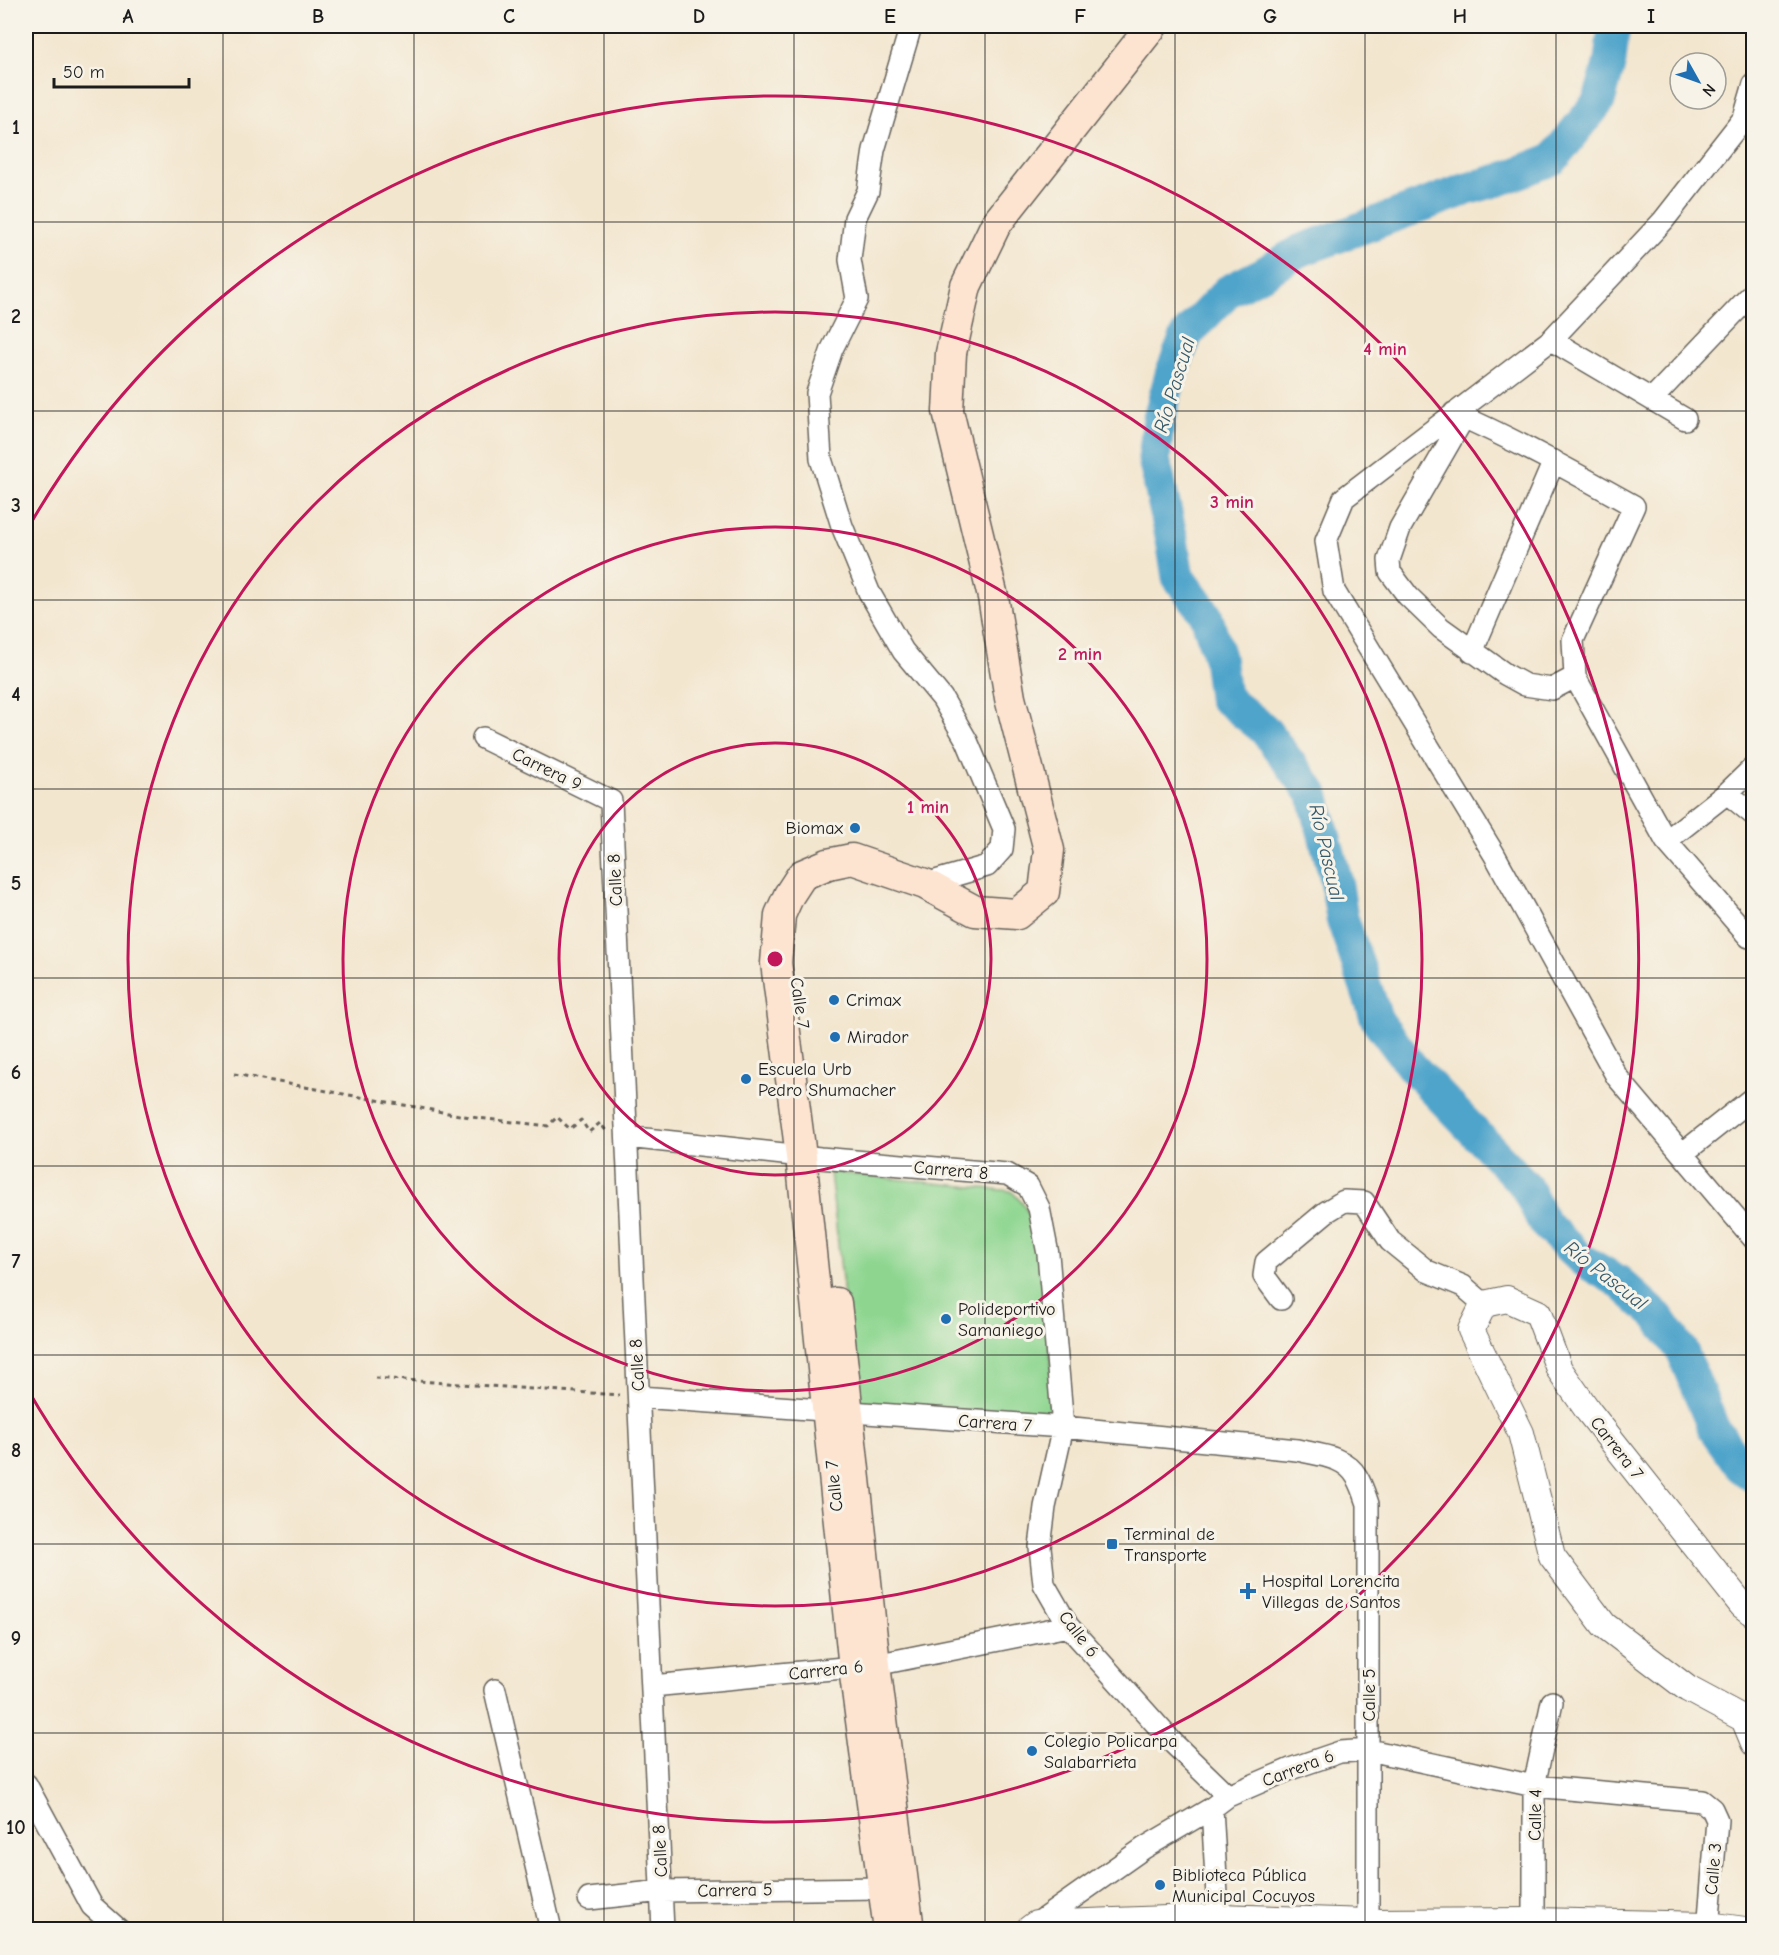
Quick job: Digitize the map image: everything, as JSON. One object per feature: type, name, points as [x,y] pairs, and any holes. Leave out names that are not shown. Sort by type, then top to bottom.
[{"type":"main road","points":[[926,884],[975,911],[1017,914],[1044,892],[1049,850],[1010,698],[993,597],[948,411],[951,353],[966,286],[996,224],[1152,26]]},
{"type":"main road","name":"Calle 7","points":[[889,1929],[882,1888],[864,1667],[810,1157],[776,963],[780,915],[802,875],[828,864],[852,859],[926,884]]},
{"type":"main road","name":"Calle 7","points":[[864,1667],[909,1929]]},
{"type":"street","points":[[911,26],[874,150],[868,190],[855,218],[850,260],[857,299],[832,349],[818,393],[821,459],[842,526],[869,592],[903,651],[942,698],[967,741],[1004,829],[1002,849],[987,866],[926,884]]},
{"type":"street","points":[[1754,84],[1744,118],[1663,220],[1551,340],[1459,415],[1344,498],[1326,541],[1334,591],[1494,854],[1617,1077],[1754,1239]]},
{"type":"street","points":[[1652,399],[1754,292]]},
{"type":"street","points":[[1551,340],[1685,419]]},
{"type":"street","points":[[1459,415],[1554,461],[1634,506],[1573,640],[1575,677],[1666,841],[1749,937]]},
{"type":"street","points":[[1459,415],[1400,528],[1389,560],[1390,572],[1408,596],[1441,627],[1472,652],[1525,685],[1552,689],[1575,677]]},
{"type":"street","points":[[1472,652],[1554,461]]},
{"type":"street","name":"Carrera 9","points":[[483,738],[611,801]]},
{"type":"street","points":[[1666,841],[1727,793],[1754,767]]},
{"type":"street","points":[[1727,793],[1754,815]]},
{"type":"street","name":"Calle 8","points":[[611,801],[663,1929]]},
{"type":"street","points":[[1682,1154],[1754,1097]]},
{"type":"street","name":"Carrera 8","points":[[627,1137],[810,1157],[1007,1174],[1028,1186],[1039,1208],[1048,1254],[1063,1428]]},
{"type":"street","points":[[1281,1299],[1264,1276],[1266,1262],[1326,1212],[1344,1201],[1364,1202],[1390,1241],[1427,1271],[1463,1286],[1484,1304],[1471,1330],[1521,1433],[1552,1556],[1604,1625],[1688,1689],[1744,1719],[1754,1743]]},
{"type":"street","name":"Carrera 7","points":[[1484,1304],[1507,1299],[1538,1313],[1559,1369],[1583,1404],[1742,1605],[1754,1614]]},
{"type":"street","name":"Carrera 7","points":[[639,1397],[1063,1428],[1297,1450],[1333,1457],[1348,1467]]},
{"type":"street","name":"Calle 6","points":[[1063,1428],[1045,1507],[1040,1547],[1044,1584],[1068,1626],[1174,1744],[1220,1802]]},
{"type":"street","name":"Calle 5","points":[[1348,1467],[1357,1477],[1368,1504],[1368,1926]]},
{"type":"street","name":"Carrera 6","points":[[652,1686],[864,1667],[1068,1626]]},
{"type":"street","points":[[495,1690],[551,1929]]},
{"type":"street","name":"Calle 4","points":[[1534,1925],[1534,1786],[1552,1702]]},
{"type":"street","name":"Carrera 6","points":[[1032,1927],[1144,1848],[1220,1802],[1293,1768],[1340,1752],[1369,1750],[1534,1786],[1702,1801],[1712,1809]]},
{"type":"street","points":[[26,1784],[92,1906],[119,1929]]},
{"type":"street","points":[[1219,1923],[1220,1802]]},
{"type":"street","name":"Calle 3","points":[[1708,1927],[1717,1820],[1712,1809]]},
{"type":"street","name":"Carrera 5","points":[[589,1899],[662,1891],[882,1888]]},
{"type":"street","points":[[1032,1927],[1219,1923],[1745,1929]]},
{"type":"path","points":[[234,1074],[470,1117],[548,1126],[557,1117],[570,1129],[581,1120],[589,1132],[600,1123],[609,1134],[616,1125],[627,1137]]},
{"type":"path","points":[[375,1378],[639,1397]]},
{"type":"green space","name":"Polideportivo Samaniego","points":[[830,1172],[1011,1191],[1016,1196],[1027,1211],[1037,1234],[1057,1418],[856,1404]]},
{"type":"waterway","name":"Río Pascual","points":[[1614,26],[1610,61],[1599,101],[1553,159],[1299,251],[1264,273],[1228,291],[1187,334],[1172,371],[1159,418],[1154,459],[1178,577],[1206,615],[1219,657],[1224,697],[1264,729],[1313,794],[1336,879],[1342,918],[1377,1020],[1412,1067],[1525,1185],[1544,1223],[1582,1260],[1618,1281],[1658,1317],[1682,1351],[1714,1429],[1741,1467],[1754,1477]]},
{"type":"place","name":"Biomax","points":[[855,828]]},
{"type":"place","name":"Crimax","points":[[834,1000]]},
{"type":"place","name":"Mirador","points":[[835,1037]]},
{"type":"place","name":"Escuela Urb Pedro Shumacher","points":[[746,1079]]},
{"type":"place","name":"Polideportivo Samaniego","points":[[946,1319]]},
{"type":"place","name":"Terminal de Transporte","points":[[1112,1544]]},
{"type":"place","name":"Hospital Lorencita Villegas de Santos","points":[[1248,1591]]},
{"type":"place","name":"Colegio Policarpa Salabarrieta","points":[[1032,1751]]},
{"type":"place","name":"Biblioteca Pública Municipal Cocuyos","points":[[1160,1885]]}]
